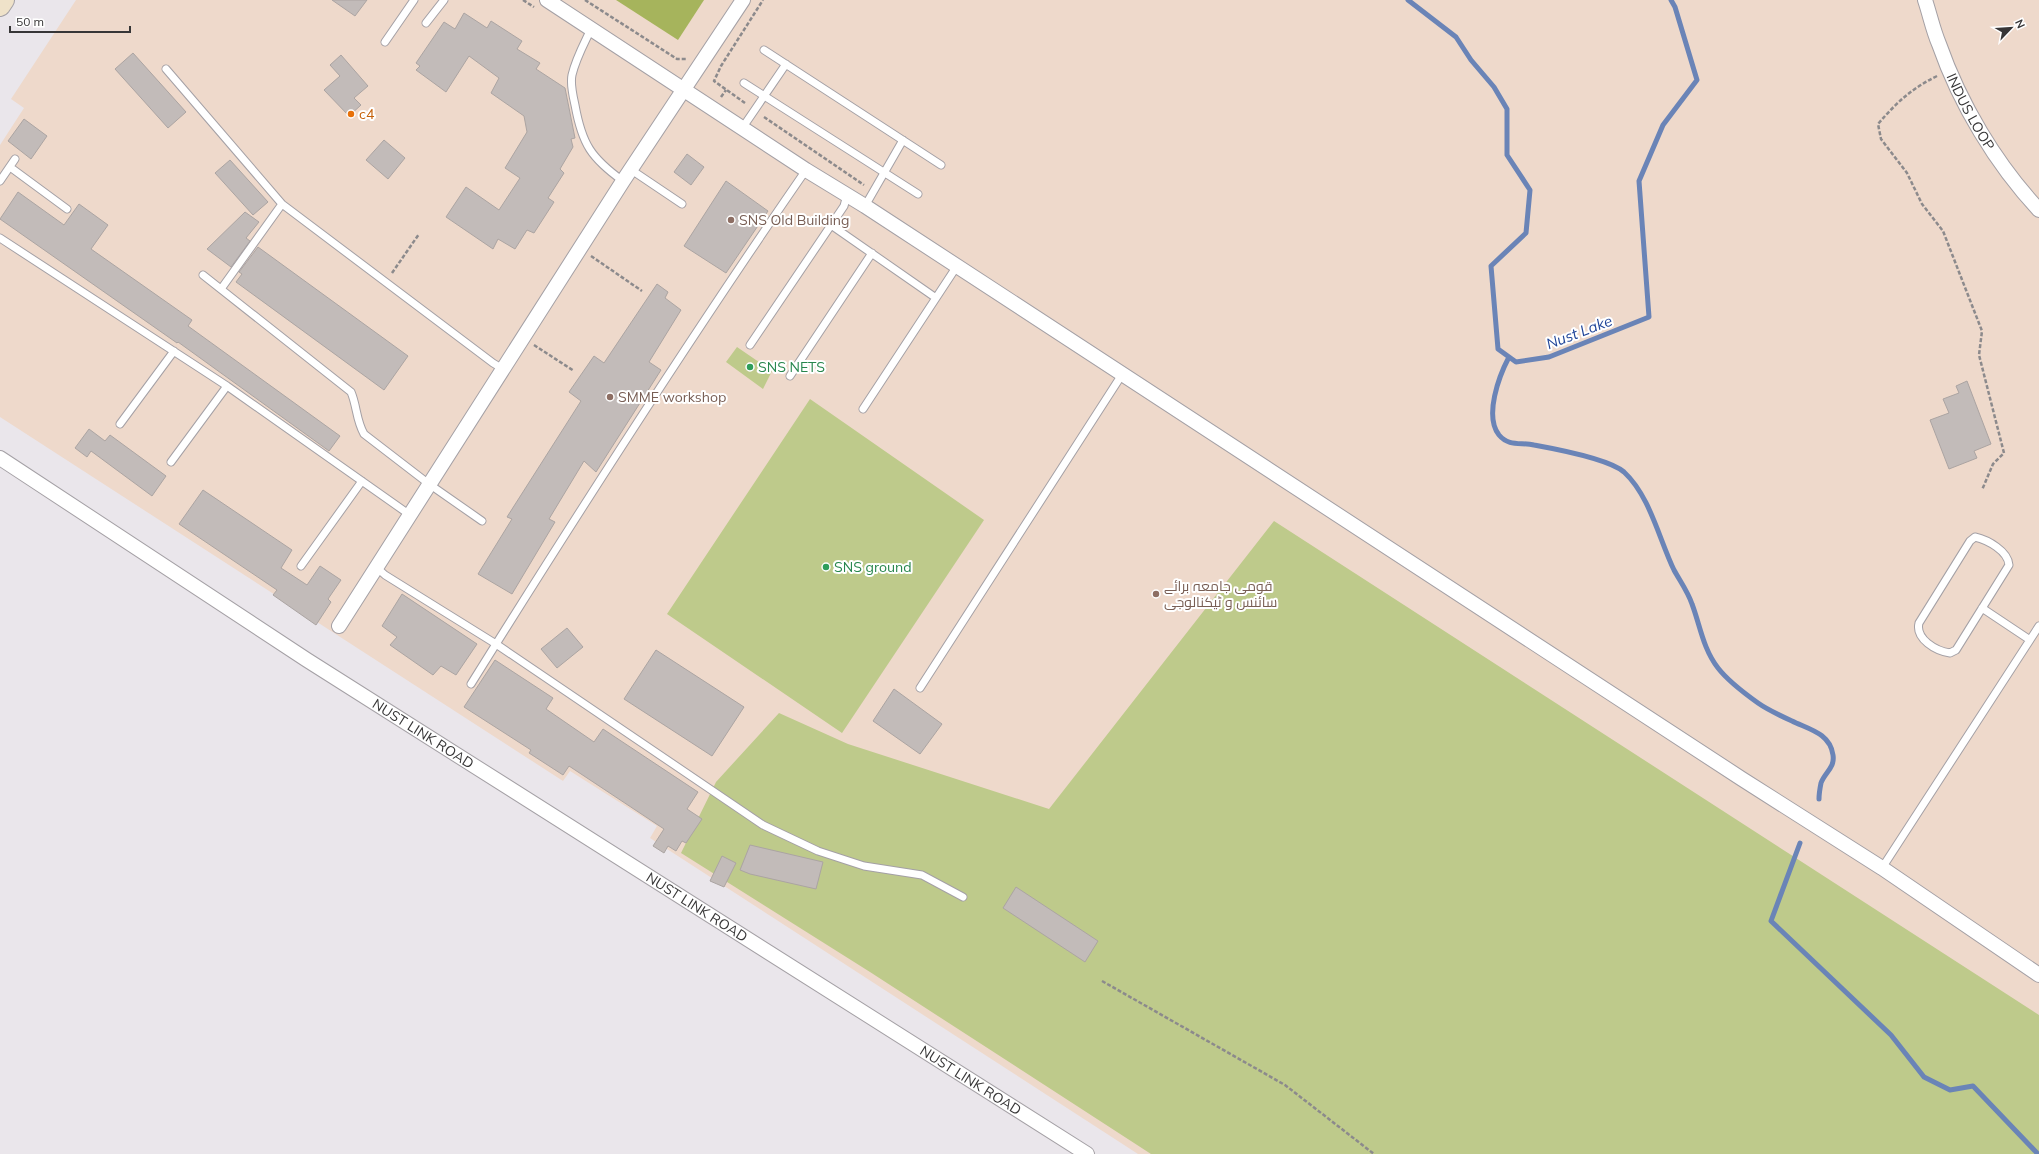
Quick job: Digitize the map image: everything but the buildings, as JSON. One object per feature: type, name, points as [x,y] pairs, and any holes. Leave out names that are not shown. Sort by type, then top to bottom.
[{"type":"main road","points":[[0,6],[4,0]]},
{"type":"street","points":[[339,626],[627,175],[743,0]]},
{"type":"street","name":"INDUS LOOP","points":[[1925,0],[1939,44],[1949,68],[1979,128],[2022,192],[2039,210]]},
{"type":"street","points":[[541,4],[591,29],[806,170],[865,206],[1123,373],[1735,775],[1882,868],[2039,975]]},
{"type":"street","name":"NUST LINK ROAD","points":[[0,458],[307,660],[1087,1154]]},
{"type":"lane","points":[[385,42],[414,0]]},
{"type":"lane","points":[[426,22],[444,0]]},
{"type":"lane","points":[[591,29],[576,58],[572,77],[578,123],[584,141],[595,158],[607,169],[627,175],[682,204]]},
{"type":"lane","points":[[764,50],[941,165]]},
{"type":"lane","points":[[742,127],[786,64]]},
{"type":"lane","points":[[166,69],[282,204],[503,369]]},
{"type":"lane","points":[[744,83],[918,194]]},
{"type":"lane","points":[[865,206],[903,140]]},
{"type":"lane","points":[[0,182],[15,159]]},
{"type":"lane","points":[[10,167],[67,209]]},
{"type":"lane","points":[[471,684],[753,246],[806,170]]},
{"type":"lane","points":[[750,345],[844,206],[847,195]]},
{"type":"lane","points":[[221,289],[282,204]]},
{"type":"lane","points":[[831,225],[936,298]]},
{"type":"lane","points":[[0,238],[227,386],[410,515]]},
{"type":"lane","points":[[790,376],[872,253]]},
{"type":"lane","points":[[863,409],[957,266]]},
{"type":"lane","points":[[203,275],[351,392],[356,403],[359,425],[364,434],[429,484],[482,521]]},
{"type":"lane","points":[[120,424],[174,351]]},
{"type":"lane","points":[[920,688],[1123,373]]},
{"type":"lane","points":[[171,462],[227,386]]},
{"type":"lane","points":[[301,566],[362,481]]},
{"type":"lane","points":[[1975,537],[1982,539],[2005,554],[2009,565],[1982,608],[1956,650],[1950,653],[1942,652],[1919,636],[1917,630],[1918,623],[1970,541],[1975,537]]},
{"type":"lane","points":[[376,567],[385,575],[496,644],[763,825],[818,851],[864,866],[922,875],[963,897]]},
{"type":"lane","points":[[1982,608],[2030,640]]},
{"type":"lane","points":[[1882,868],[2039,626]]},
{"type":"path","points":[[523,0],[541,4]]},
{"type":"path","points":[[585,0],[677,59],[686,59],[690,55]]},
{"type":"path","points":[[1949,68],[1915,88],[1891,109],[1878,124],[1881,139],[1907,173],[1922,204],[1943,231],[1982,331],[1978,355],[2004,453],[1993,464],[1982,490]]},
{"type":"path","points":[[386,282],[419,234]]},
{"type":"path","points":[[587,262],[591,255],[642,291]]},
{"type":"path","points":[[529,351],[538,338]]},
{"type":"path","points":[[534,345],[574,371]]},
{"type":"path","points":[[1102,981],[1285,1085],[1374,1154]]},
{"type":"shaded area","name":"قومی جامعہ برائے سائنس و ٹیکنالوجی","points":[[76,0],[2039,0],[2039,1154],[1138,1154],[650,838],[657,826],[570,771],[563,781],[0,417],[0,145],[24,108],[11,99]]},
{"type":"green space","points":[[616,0],[704,0],[678,40]]},
{"type":"green space","name":"SNS NETS","points":[[737,347],[772,371],[763,389],[726,362]]},
{"type":"green space","name":"SNS ground","points":[[810,399],[984,520],[842,733],[667,614]]},
{"type":"green space","points":[[1274,521],[2039,1015],[2039,1154],[1151,1154],[870,972],[681,853],[716,782],[779,713],[848,744],[1049,809]]},
{"type":"waterway","name":"Nust Lake","points":[[1408,0],[1456,37],[1471,60],[1494,87],[1507,109],[1507,155],[1530,190],[1526,233],[1491,266],[1498,349],[1516,362],[1549,357],[1649,317],[1639,181],[1663,125],[1697,80],[1675,7],[1671,0]]},
{"type":"waterway","points":[[1509,357],[1497,385],[1493,407],[1495,427],[1499,435],[1511,443],[1529,444],[1555,449],[1582,455],[1607,463],[1624,472],[1633,482],[1641,493],[1653,518],[1674,570],[1688,595],[1695,612],[1705,645],[1718,668],[1731,682],[1758,703],[1775,713],[1811,729],[1828,742],[1833,755],[1833,763],[1821,783],[1819,799]]},
{"type":"waterway","points":[[1800,843],[1771,921],[1891,1035],[1924,1077],[1950,1090],[1973,1086],[2038,1154]]},
{"type":"place","name":"c4","points":[[351,114]]},
{"type":"place","name":"SNS Old Building","points":[[731,220]]},
{"type":"place","name":"SNS NETS","points":[[750,367]]},
{"type":"place","name":"SMME workshop","points":[[610,397]]},
{"type":"place","name":"SNS ground","points":[[826,567]]},
{"type":"place","name":"قومی جامعہ برائے سائنس و ٹیکنالوجی","points":[[1156,594]]}]
